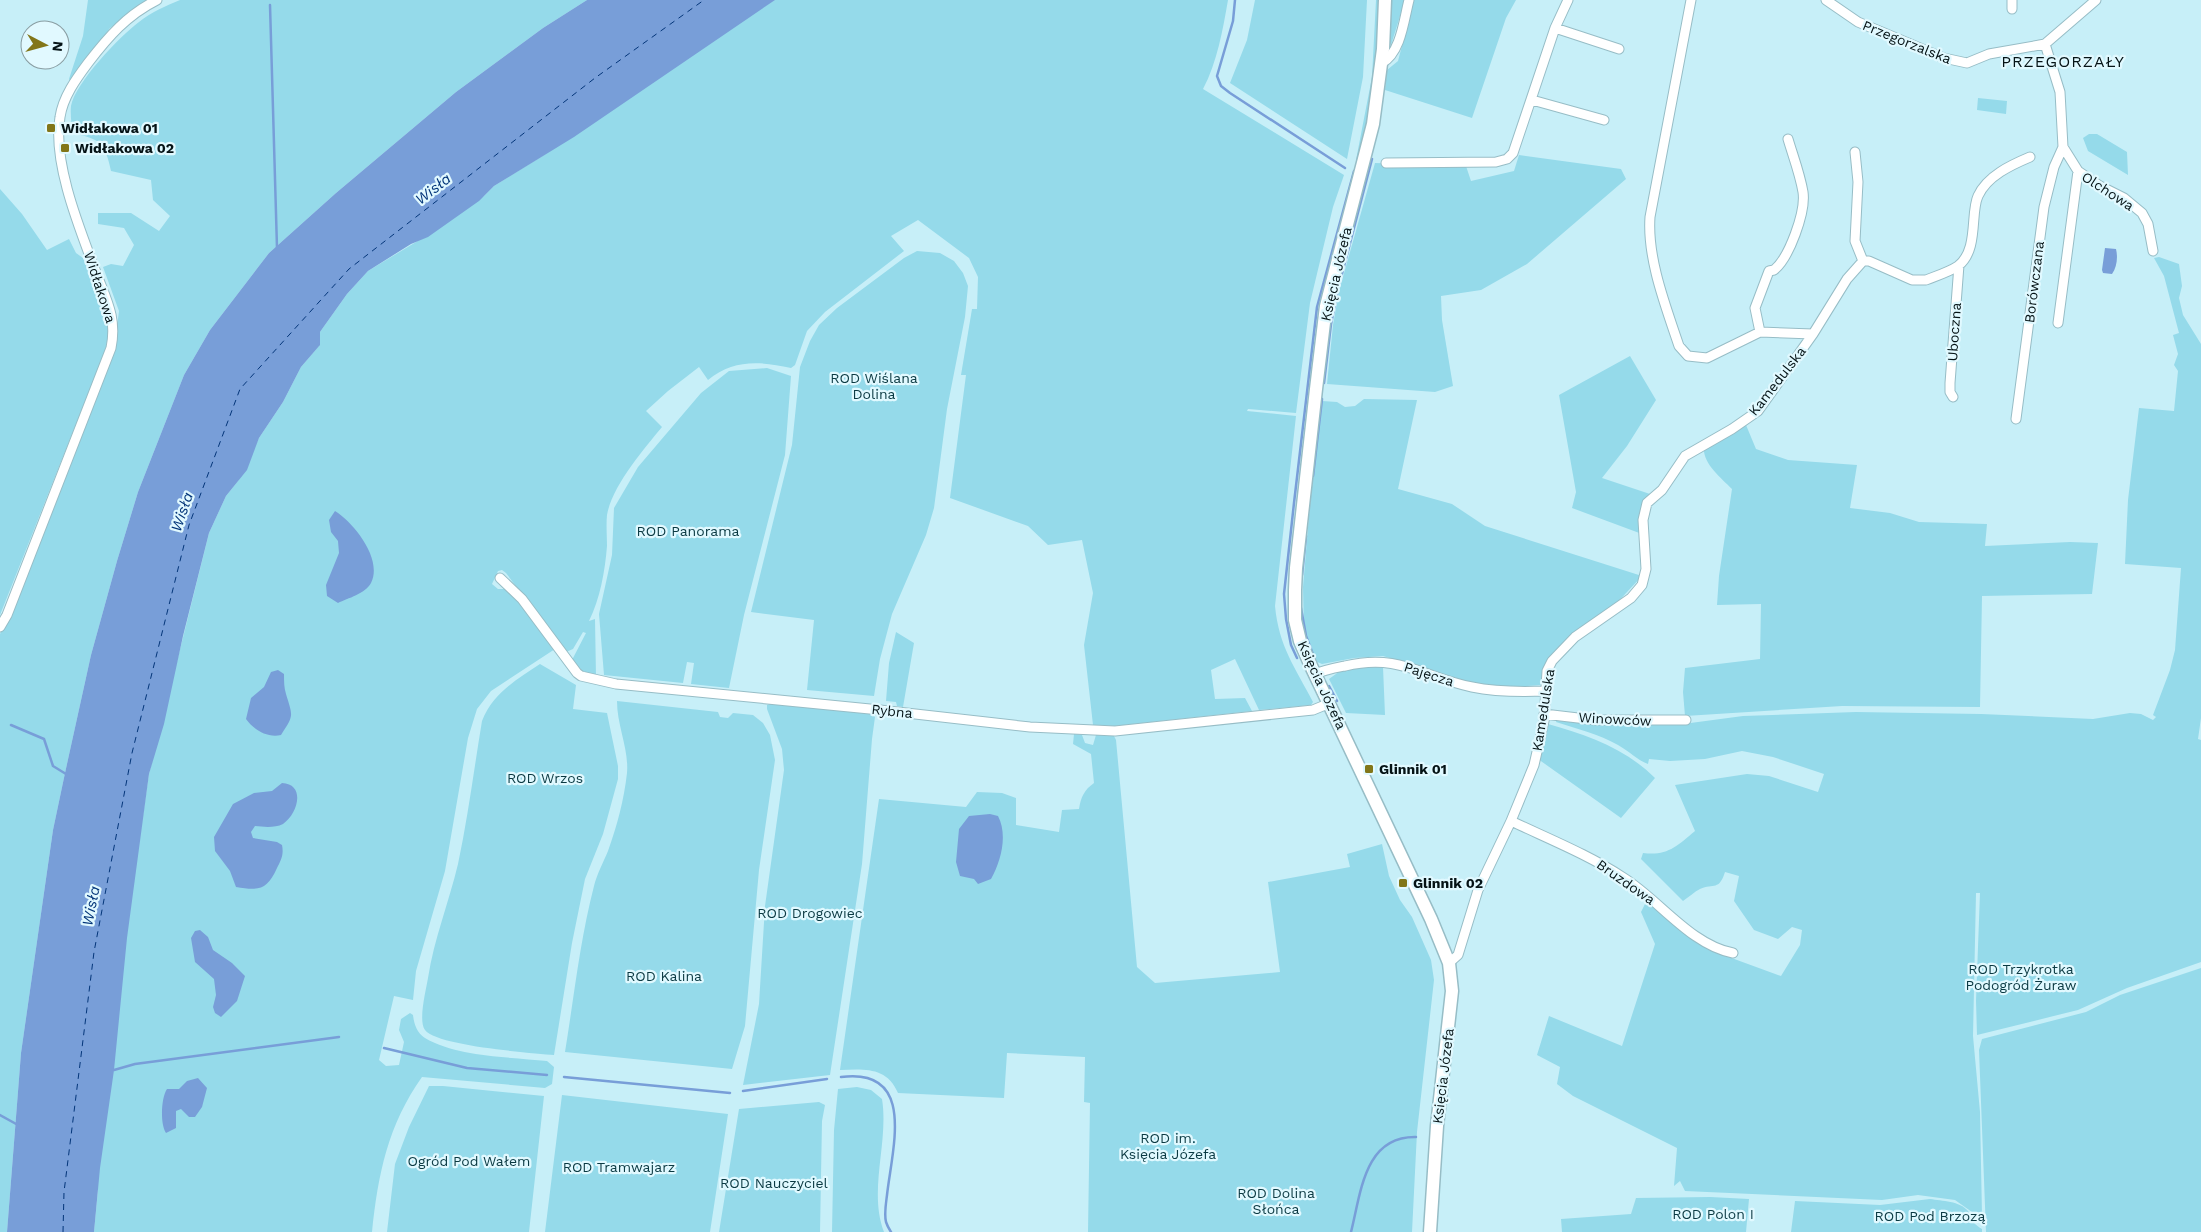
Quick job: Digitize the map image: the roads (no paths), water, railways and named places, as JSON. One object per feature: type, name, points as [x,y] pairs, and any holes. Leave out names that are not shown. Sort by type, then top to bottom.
[{"type":"main road","name":"Księcia Józefa","points":[[1385,0],[1382,63],[1368,149],[1326,306],[1296,568],[1295,620],[1300,641],[1432,919],[1449,963],[1452,991],[1437,1126],[1430,1232]]},
{"type":"street","name":"Widłakowa","points":[[0,626],[7,615],[74,446],[111,348],[113,336],[111,311],[82,234],[62,160],[58,138],[60,115],[72,87],[113,31],[131,15],[158,0]]},
{"type":"street","name":"Księcia Józefa","points":[[1382,63],[1390,57],[1396,46],[1409,0]]},
{"type":"street","points":[[1386,163],[1496,162],[1507,159],[1513,153],[1555,28],[1568,0]]},
{"type":"street","name":"Kamedulska","points":[[1690,0],[1650,217],[1650,244],[1679,346],[1684,353],[1696,358],[1707,358],[1760,332],[1813,334]]},
{"type":"street","name":"Przegorzalska","points":[[1826,0],[1858,22],[1958,62],[1974,61],[1989,54],[2045,44]]},
{"type":"street","points":[[2045,44],[2096,0]]},
{"type":"street","points":[[1555,28],[1619,49]]},
{"type":"street","name":"Olchowa","points":[[2045,44],[2060,92],[2064,147],[2078,171],[2100,186],[2124,198],[2142,214],[2148,224],[2154,251]]},
{"type":"street","points":[[1532,100],[1604,120]]},
{"type":"street","points":[[1760,332],[1754,308],[1769,271],[1774,270],[1784,260],[1804,203],[1803,192],[1788,139]]},
{"type":"street","name":"Borówczana","points":[[2016,419],[2044,207],[2054,167],[2064,147]]},
{"type":"street","points":[[1855,152],[1858,182],[1855,241],[1863,261]]},
{"type":"street","points":[[1813,334],[1847,279],[1863,261],[1869,261],[1912,280],[1920,281],[1959,265],[1971,241],[1978,196],[1995,176],[2012,164],[2030,157]]},
{"type":"street","points":[[2058,323],[2078,171]]},
{"type":"street","name":"Uboczna","points":[[1953,397],[1950,392],[1950,383],[1959,265]]},
{"type":"street","name":"Kamedulska","points":[[1449,963],[1458,955],[1478,890],[1512,821],[1534,765],[1544,714],[1546,679],[1552,661],[1575,637],[1631,598],[1642,585],[1646,569],[1643,520],[1647,503],[1662,490],[1685,456],[1732,429],[1758,410],[1813,334]]},
{"type":"street","name":"Rybna","points":[[500,578],[522,599],[577,673],[581,676],[616,684],[1030,727],[1115,731],[1304,712],[1330,703]]},
{"type":"street","name":"Pajęcza","points":[[1315,674],[1365,661],[1384,662],[1403,664],[1470,687],[1496,691],[1545,691]]},
{"type":"street","name":"Winowców","points":[[1544,714],[1595,720],[1686,720]]},
{"type":"street","name":"Bruzdowa","points":[[1512,821],[1589,857],[1618,874],[1700,938],[1733,953]]},
{"type":"water","name":"Wisła","points":[[587,0],[775,0],[574,137],[494,186],[479,201],[428,237],[411,244],[368,271],[347,294],[320,332],[320,345],[301,367],[283,402],[259,438],[247,470],[226,496],[209,533],[183,636],[164,724],[149,774],[127,938],[114,1070],[100,1168],[94,1232],[7,1232],[21,1053],[53,830],[91,655],[117,561],[138,492],[184,375],[210,330],[269,253],[336,193],[456,92],[543,28]]},
{"type":"water","points":[[2105,248],[2116,249],[2117,262],[2112,274],[2103,273],[2102,270]]},
{"type":"water","points":[[335,511],[350,524],[365,542],[373,563],[374,574],[371,583],[365,590],[338,603],[327,596],[326,585],[339,553],[338,541],[331,532],[329,520]]},
{"type":"water","points":[[278,670],[284,674],[291,716],[281,735],[276,736],[257,730],[246,719],[251,698],[264,687],[271,672]]},
{"type":"water","points":[[282,783],[290,785],[297,794],[296,807],[293,814],[283,824],[273,827],[255,826],[251,832],[253,838],[277,842],[282,845],[280,862],[266,885],[256,889],[236,887],[230,871],[215,851],[214,837],[233,804],[254,793],[272,791]]},
{"type":"water","points":[[990,814],[998,816],[1001,823],[1003,831],[1002,848],[998,864],[991,879],[978,884],[974,879],[960,876],[956,862],[959,829],[969,816]]},
{"type":"water","points":[[200,930],[208,937],[213,950],[232,963],[245,976],[237,1001],[221,1017],[215,1013],[213,1007],[216,995],[214,979],[195,962],[191,938],[195,931]]},
{"type":"water","points":[[198,1078],[207,1088],[202,1107],[195,1117],[189,1117],[181,1109],[176,1111],[176,1128],[166,1133],[162,1111],[163,1098],[167,1089],[179,1089],[187,1081]]},
{"type":"waterway","points":[[1235,0],[1233,21],[1217,76],[1221,86],[1345,168]]},
{"type":"waterway","points":[[270,5],[277,248]]},
{"type":"waterway","points":[[1324,383],[1331,324],[1338,289],[1372,159]]},
{"type":"waterway","points":[[1297,658],[1291,645],[1284,594],[1294,503],[1317,307],[1354,171]]},
{"type":"waterway","points":[[1313,476],[1322,399]]},
{"type":"waterway","points":[[1302,575],[1306,536]]},
{"type":"waterway","points":[[1301,608],[1306,636],[1314,657]]},
{"type":"waterway","points":[[1329,686],[1337,701]]},
{"type":"waterway","points":[[11,725],[44,739],[53,766],[66,774]]},
{"type":"waterway","points":[[114,1070],[135,1064],[339,1037]]},
{"type":"waterway","points":[[384,1048],[467,1068],[547,1075]]},
{"type":"waterway","points":[[564,1077],[730,1093]]},
{"type":"waterway","points":[[841,1077],[865,1077],[881,1085],[890,1098],[894,1115],[895,1135],[885,1216],[891,1232]]},
{"type":"waterway","points":[[743,1091],[827,1079]]},
{"type":"waterway","points":[[0,1115],[18,1125]]},
{"type":"waterway","points":[[1351,1232],[1362,1185],[1375,1156],[1385,1146],[1399,1139],[1416,1137]]},
{"type":"place","name":"Widłakowa 01","points":[[51,128]]},
{"type":"place","name":"Widłakowa 02","points":[[65,148]]},
{"type":"place","name":"Glinnik 01","points":[[1369,769]]},
{"type":"place","name":"Glinnik 02","points":[[1403,883]]},
{"type":"district","name":"PRZEGORZAŁY","points":[[2063,61]]},
{"type":"park label","name":"ROD Wiślana Dolina","points":[[874,386]]},
{"type":"park label","name":"ROD Panorama","points":[[688,531]]},
{"type":"park label","name":"ROD Wrzos","points":[[545,778]]},
{"type":"park label","name":"ROD Drogowiec","points":[[810,913]]},
{"type":"park label","name":"ROD Kalina","points":[[664,976]]},
{"type":"park label","name":"ROD Trzykrotka Podogród Żuraw","points":[[2021,978]]},
{"type":"park label","name":"ROD im. Księcia Józefa","points":[[1168,1146]]},
{"type":"park label","name":"Ogród Pod Wałem","points":[[469,1161]]},
{"type":"park label","name":"ROD Tramwajarz","points":[[619,1167]]},
{"type":"park label","name":"ROD Nauczyciel","points":[[774,1183]]},
{"type":"park label","name":"ROD Dolina Słońca","points":[[1276,1202]]},
{"type":"park label","name":"ROD Polon I","points":[[1713,1214]]},
{"type":"park label","name":"ROD Pod Brzozą","points":[[1930,1216]]}]
